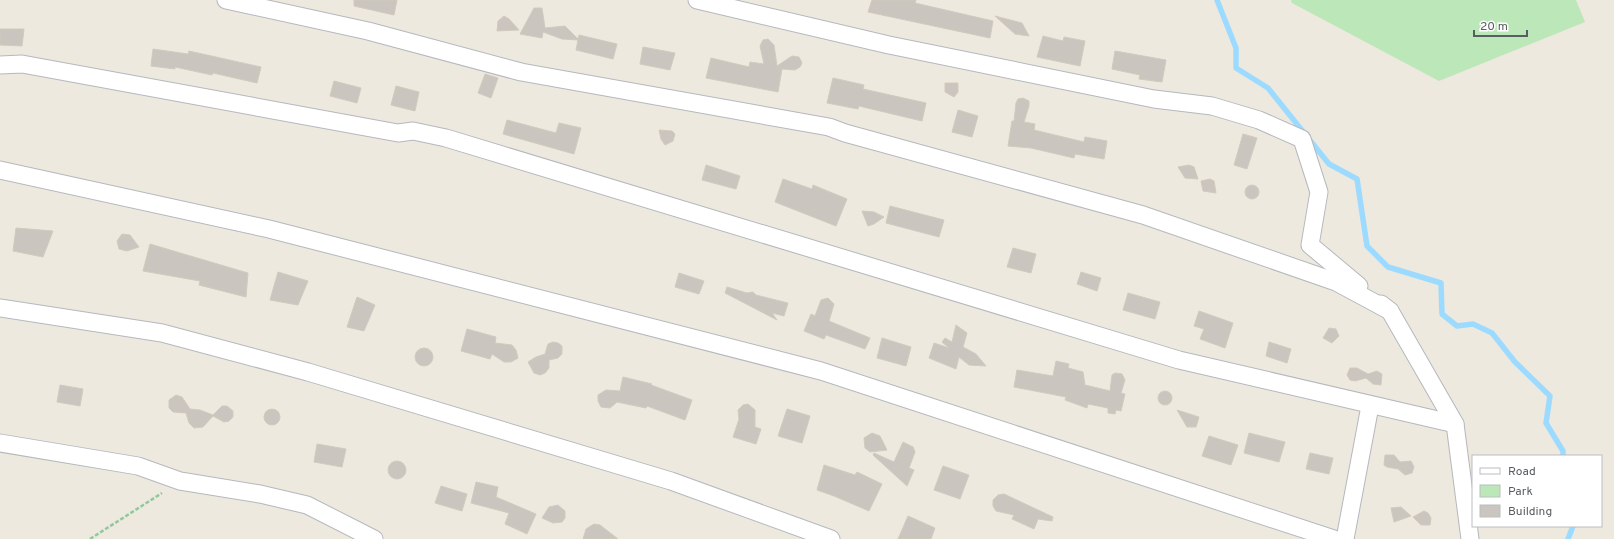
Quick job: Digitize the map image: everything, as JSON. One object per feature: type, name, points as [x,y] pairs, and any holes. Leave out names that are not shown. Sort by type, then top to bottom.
[{"type":"street","points":[[226,0],[368,31],[521,72],[829,127],[844,133],[1143,215],[1336,282],[1390,311]]},
{"type":"street","points":[[697,0],[889,45],[1154,99],[1212,106],[1259,120],[1302,139],[1319,192],[1310,245],[1390,311],[1455,424],[1470,539]]},
{"type":"street","points":[[0,65],[22,64],[398,133],[414,131],[446,138],[1179,360],[1370,406],[1455,424]]},
{"type":"street","points":[[0,170],[269,229],[821,370],[1334,539]]},
{"type":"street","points":[[0,308],[162,333],[308,372],[671,481],[831,539]]},
{"type":"street","points":[[1345,539],[1370,406]]},
{"type":"street","points":[[0,443],[138,466],[180,481],[260,494],[307,505],[374,539]]},
{"type":"path","points":[[90,539],[180,481]]},
{"type":"green space","points":[[1291,0],[1576,0],[1585,22],[1439,81],[1292,3]]},
{"type":"building","points":[[354,0],[397,0],[394,15],[354,6]]},
{"type":"building","points":[[872,0],[916,0],[915,3],[993,21],[990,38],[868,12]]},
{"type":"building","points":[[534,8],[542,8],[545,28],[565,26],[578,39],[579,35],[617,44],[613,59],[576,50],[578,40],[562,39],[543,32],[542,38],[520,34]]},
{"type":"building","points":[[504,16],[509,19],[519,30],[497,31],[498,21]]},
{"type":"building","points":[[995,16],[1022,23],[1029,36],[1015,34]]},
{"type":"building","points":[[0,29],[24,29],[22,46],[0,45]]},
{"type":"building","points":[[1043,36],[1063,41],[1064,37],[1085,41],[1080,66],[1037,57]]},
{"type":"building","points":[[768,39],[774,45],[777,66],[792,56],[799,57],[802,63],[800,67],[795,70],[782,69],[778,92],[706,78],[711,58],[749,67],[750,62],[764,64],[760,46],[763,40]]},
{"type":"building","points":[[643,47],[675,53],[670,70],[640,64]]},
{"type":"building","points":[[153,49],[188,54],[189,51],[261,67],[257,83],[213,73],[212,75],[175,67],[175,69],[151,66]]},
{"type":"building","points":[[1115,51],[1166,60],[1162,82],[1139,79],[1140,75],[1112,69]]},
{"type":"building","points":[[485,74],[498,78],[491,98],[478,93]]},
{"type":"building","points":[[833,78],[864,85],[863,89],[926,103],[922,121],[859,106],[858,109],[827,103]]},
{"type":"building","points":[[334,81],[361,88],[357,103],[330,96]]},
{"type":"building","points":[[945,83],[958,83],[958,92],[954,97],[945,92]]},
{"type":"building","points":[[396,86],[419,92],[415,111],[391,105]]},
{"type":"building","points":[[1023,98],[1029,101],[1024,122],[1035,124],[1034,130],[1084,142],[1085,137],[1107,141],[1104,159],[1075,154],[1074,158],[1031,148],[1008,146],[1012,121],[1014,121],[1016,103],[1018,99]]},
{"type":"building","points":[[958,110],[978,116],[972,137],[952,132]]},
{"type":"building","points":[[507,120],[556,133],[559,123],[581,128],[574,154],[503,134]]},
{"type":"building","points":[[659,130],[672,131],[675,134],[673,141],[665,145],[661,139]]},
{"type":"building","points":[[1243,134],[1257,138],[1247,169],[1234,165]]},
{"type":"building","points":[[706,165],[740,176],[736,189],[702,180]]},
{"type":"building","points":[[1189,165],[1194,167],[1198,179],[1185,178],[1178,167]]},
{"type":"building","points":[[783,179],[812,189],[813,185],[847,199],[836,226],[775,202]]},
{"type":"building","points":[[1210,179],[1214,181],[1216,193],[1203,191],[1201,181]]},
{"type":"building","points":[[1249,185],[1255,185],[1259,189],[1259,195],[1255,199],[1249,199],[1245,195],[1245,189]]},
{"type":"building","points":[[890,206],[944,220],[939,237],[886,223]]},
{"type":"building","points":[[862,211],[874,212],[884,217],[868,226]]},
{"type":"building","points":[[16,228],[53,231],[43,257],[13,251]]},
{"type":"building","points":[[122,234],[130,235],[139,247],[127,251],[119,249],[117,241]]},
{"type":"building","points":[[150,244],[248,273],[246,297],[199,285],[200,281],[143,271]]},
{"type":"building","points":[[1013,248],[1036,254],[1031,273],[1007,267]]},
{"type":"building","points":[[278,272],[308,281],[298,305],[270,300]]},
{"type":"building","points":[[1081,272],[1101,278],[1097,291],[1077,284]]},
{"type":"building","points":[[679,273],[704,281],[699,294],[675,287]]},
{"type":"building","points":[[727,287],[747,293],[753,292],[756,295],[788,303],[784,316],[772,313],[777,320],[725,293]]},
{"type":"building","points":[[1128,293],[1160,302],[1155,319],[1123,310]]},
{"type":"building","points":[[357,297],[375,305],[364,331],[347,327]]},
{"type":"building","points":[[828,298],[834,304],[829,321],[870,338],[865,349],[826,335],[824,339],[804,331],[811,314],[815,316],[821,300]]},
{"type":"building","points":[[1199,311],[1233,323],[1225,348],[1200,339],[1204,329],[1194,326]]},
{"type":"building","points":[[956,325],[967,333],[963,347],[976,354],[986,366],[969,365],[959,357],[956,369],[929,358],[934,343],[949,348],[942,342],[945,338],[952,342]]},
{"type":"building","points":[[1329,328],[1336,329],[1339,336],[1332,343],[1323,338]]},
{"type":"building","points":[[467,329],[496,337],[495,343],[512,345],[516,350],[518,358],[511,362],[504,362],[492,354],[490,359],[461,351]]},
{"type":"building","points":[[882,338],[911,347],[906,366],[877,358]]},
{"type":"building","points":[[553,342],[562,346],[562,354],[558,358],[549,360],[549,368],[545,373],[540,375],[534,373],[528,362],[545,354],[548,344]]},
{"type":"building","points":[[1269,342],[1291,349],[1287,363],[1266,356]]},
{"type":"building","points":[[420,348],[428,348],[433,353],[431,364],[428,366],[420,366],[415,361],[415,353]]},
{"type":"building","points":[[1056,361],[1069,364],[1068,368],[1083,372],[1085,385],[1110,391],[1112,375],[1115,373],[1122,374],[1125,380],[1121,393],[1125,394],[1121,411],[1116,410],[1115,414],[1108,413],[1108,408],[1088,404],[1087,408],[1065,400],[1066,397],[1014,387],[1017,370],[1053,376]]},
{"type":"building","points":[[1350,368],[1357,368],[1368,374],[1377,371],[1382,374],[1381,385],[1373,384],[1366,378],[1355,381],[1350,380],[1347,375]]},
{"type":"building","points":[[623,377],[652,384],[651,385],[692,400],[685,420],[647,406],[646,408],[617,402],[610,408],[601,407],[598,401],[598,395],[606,390],[620,391]]},
{"type":"building","points":[[60,385],[83,389],[80,406],[57,402]]},
{"type":"building","points":[[1162,391],[1168,391],[1172,395],[1172,401],[1168,405],[1162,405],[1158,401],[1158,395]]},
{"type":"building","points":[[176,395],[182,397],[190,409],[200,410],[213,415],[222,406],[227,406],[233,411],[233,417],[229,421],[224,422],[213,416],[203,427],[194,428],[189,423],[186,413],[173,412],[169,408],[169,400]]},
{"type":"building","points":[[748,404],[755,410],[755,427],[761,429],[756,444],[733,437],[739,419],[738,410],[743,405]]},
{"type":"building","points":[[269,409],[275,409],[280,414],[278,423],[275,425],[269,425],[264,420],[264,414]]},
{"type":"building","points":[[787,409],[810,416],[802,443],[778,436]]},
{"type":"building","points":[[1177,410],[1199,417],[1196,427],[1187,427]]},
{"type":"building","points":[[872,433],[880,436],[887,450],[870,452],[865,448],[864,438]]},
{"type":"building","points":[[1249,433],[1285,442],[1279,462],[1244,453]]},
{"type":"building","points":[[1209,436],[1238,445],[1231,465],[1202,456]]},
{"type":"building","points":[[903,442],[913,447],[915,452],[909,468],[914,470],[907,486],[873,455],[874,453],[894,462]]},
{"type":"building","points":[[317,444],[346,449],[342,467],[314,462]]},
{"type":"building","points":[[1310,453],[1333,458],[1329,474],[1306,469]]},
{"type":"building","points":[[1385,455],[1394,455],[1400,462],[1411,461],[1414,467],[1412,473],[1405,475],[1398,469],[1384,465]]},
{"type":"building","points":[[393,461],[401,461],[406,466],[404,477],[401,479],[393,479],[388,474],[388,466]]},
{"type":"building","points":[[824,465],[855,475],[857,472],[882,484],[869,511],[817,490]]},
{"type":"building","points":[[943,466],[969,475],[960,499],[934,490]]},
{"type":"building","points":[[476,482],[498,487],[496,497],[536,514],[527,534],[505,524],[509,513],[471,503]]},
{"type":"building","points":[[441,486],[467,494],[462,511],[435,503]]},
{"type":"building","points":[[1004,494],[1053,517],[1052,521],[1038,519],[1034,529],[1012,519],[1014,515],[996,511],[993,506],[993,500],[998,495]]},
{"type":"building","points":[[558,505],[565,511],[565,518],[562,522],[553,523],[542,518],[549,507]]},
{"type":"building","points":[[1401,507],[1411,516],[1394,522],[1391,508]]},
{"type":"building","points":[[1424,511],[1428,513],[1431,518],[1430,525],[1421,525],[1413,517]]},
{"type":"building","points":[[908,516],[935,528],[931,539],[898,539]]},
{"type":"building","points":[[594,524],[600,525],[618,539],[583,539],[586,529]]},
{"type":"waterway","points":[[1217,0],[1236,48],[1236,68],[1268,88],[1329,164],[1357,179],[1367,246],[1388,267],[1441,283],[1442,314],[1457,326],[1473,324],[1492,333],[1515,362],[1550,396],[1546,423],[1563,451],[1563,455]]},
{"type":"waterway","points":[[1568,539],[1573,527]]}]
